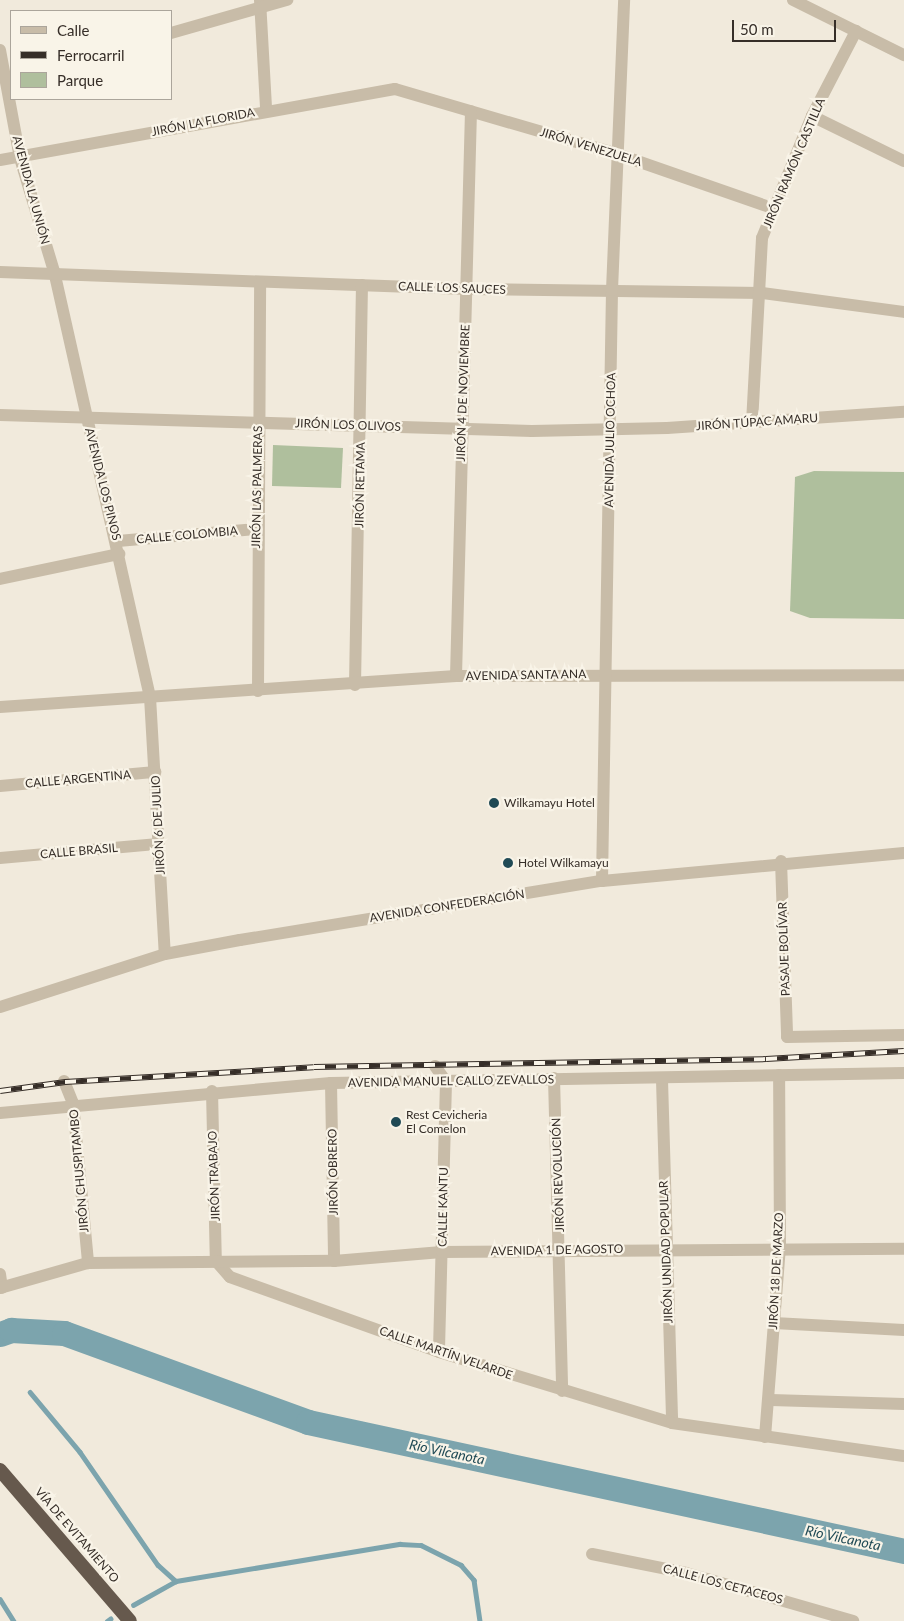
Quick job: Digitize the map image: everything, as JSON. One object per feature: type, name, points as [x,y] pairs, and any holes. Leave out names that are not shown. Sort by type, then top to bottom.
[{"type":"highway","name":"VÍA DE EVITAMIENTO","points":[[0,1470],[130,1621]]},
{"type":"street","points":[[172,34],[260,5],[287,0]]},
{"type":"street","name":"AVENIDA JULIO OCHOA","points":[[602,881],[612,290],[624,0]]},
{"type":"street","points":[[793,0],[904,56]]},
{"type":"street","points":[[260,5],[266,110]]},
{"type":"street","name":"JIRÓN RAMÓN CASTILLA","points":[[752,423],[762,293],[762,238],[772,208],[812,116],[856,31]]},
{"type":"street","name":"AVENIDA LA UNIÓN","points":[[0,50],[20,158],[54,271]]},
{"type":"street","name":"JIRÓN LA FLORIDA","points":[[0,160],[20,158],[266,110],[379,91],[407,93]]},
{"type":"street","name":"JIRÓN VENEZUELA","points":[[407,93],[617,154],[772,208]]},
{"type":"street","name":"JIRÓN 4 DE NOVIEMBRE","points":[[456,676],[461,429],[467,289],[471,112]]},
{"type":"street","points":[[812,116],[904,161]]},
{"type":"street","name":"CALLE LOS SAUCES","points":[[0,272],[54,271],[260,283],[467,289],[762,293],[904,312]]},
{"type":"street","name":"AVENIDA LOS PINOS","points":[[54,271],[86,416],[118,540],[118,554],[150,696]]},
{"type":"street","name":"JIRÓN LAS PALMERAS","points":[[258,692],[256,529],[260,283]]},
{"type":"street","name":"JIRÓN RETAMA","points":[[355,685],[362,285]]},
{"type":"street","name":"JIRÓN TÚPAC AMARU","points":[[610,429],[752,423],[904,412]]},
{"type":"street","name":"JIRÓN LOS OLIVOS","points":[[0,415],[86,416],[361,427],[610,429]]},
{"type":"street","name":"CALLE COLOMBIA","points":[[118,540],[256,529]]},
{"type":"street","points":[[0,579],[118,554]]},
{"type":"street","name":"AVENIDA SANTA ANA","points":[[0,707],[150,696],[258,692],[456,676],[606,674],[904,676]]},
{"type":"street","name":"JIRÓN 6 DE JULIO","points":[[150,696],[165,954]]},
{"type":"street","name":"CALLE ARGENTINA","points":[[0,786],[155,772]]},
{"type":"street","name":"CALLE BRASIL","points":[[0,858],[158,844]]},
{"type":"street","name":"AVENIDA CONFEDERACIÓN","points":[[0,1007],[165,954],[602,881],[781,861],[904,853]]},
{"type":"street","name":"PASAJE BOLÍVAR","points":[[781,861],[787,1037],[904,1035]]},
{"type":"street","points":[[435,1066],[446,1082]]},
{"type":"street","name":"AVENIDA MANUEL CALLO ZEVALLOS","points":[[0,1113],[73,1103],[331,1083],[446,1082],[554,1078],[662,1080],[779,1075],[904,1073]]},
{"type":"street","name":"JIRÓN 18 DE MARZO","points":[[765,1437],[771,1400],[780,1246],[779,1075]]},
{"type":"street","name":"JIRÓN REVOLUCIÓN","points":[[554,1078],[561,1250],[562,1391]]},
{"type":"street","name":"JIRÓN UNIDAD POPULAR","points":[[662,1080],[665,1248],[672,1423]]},
{"type":"street","name":"JIRÓN CHUSPITAMBO","points":[[64,1081],[73,1103],[88,1263]]},
{"type":"street","name":"CALLE KANTU","points":[[439,1352],[446,1082]]},
{"type":"street","name":"JIRÓN OBRERO","points":[[331,1083],[334,1261]]},
{"type":"street","name":"JIRÓN TRABAJO","points":[[212,1091],[216,1261]]},
{"type":"street","name":"AVENIDA 1 DE AGOSTO","points":[[216,1261],[334,1261],[442,1252],[665,1248],[780,1246],[904,1249]]},
{"type":"street","points":[[0,1274],[1,1288],[88,1263],[216,1261]]},
{"type":"street","name":"CALLE MARTÍN VELARDE","points":[[216,1261],[230,1277],[439,1352],[672,1423],[904,1456]]},
{"type":"street","points":[[774,1323],[904,1330]]},
{"type":"street","points":[[771,1400],[904,1404]]},
{"type":"street","name":"CALLE LOS CETACEOS","points":[[592,1554],[686,1572],[853,1621]]},
{"type":"green space","points":[[273,445],[343,448],[341,488],[272,486]]},
{"type":"green space","points":[[814,471],[904,472],[904,619],[810,618],[790,611],[795,477]]},
{"type":"waterway","name":"Río Vilcanota","points":[[0,1334],[11,1330],[64,1333],[308,1422],[904,1551]]},
{"type":"waterway","points":[[30,1392],[80,1452],[158,1565],[176,1581]]},
{"type":"waterway","points":[[133,1605],[176,1581],[400,1544],[421,1545],[461,1565],[474,1580],[480,1621]]},
{"type":"waterway","points":[[0,1599],[14,1621]]},
{"type":"railway","points":[[0,1091],[65,1082],[314,1067],[766,1059],[904,1051]]},
{"type":"place","name":"Wilkamayu Hotel","points":[[494,803]]},
{"type":"place","name":"Hotel Wilkamayu","points":[[508,863]]},
{"type":"place","name":"Rest Cevicheria El Comelon","points":[[396,1122]]}]
